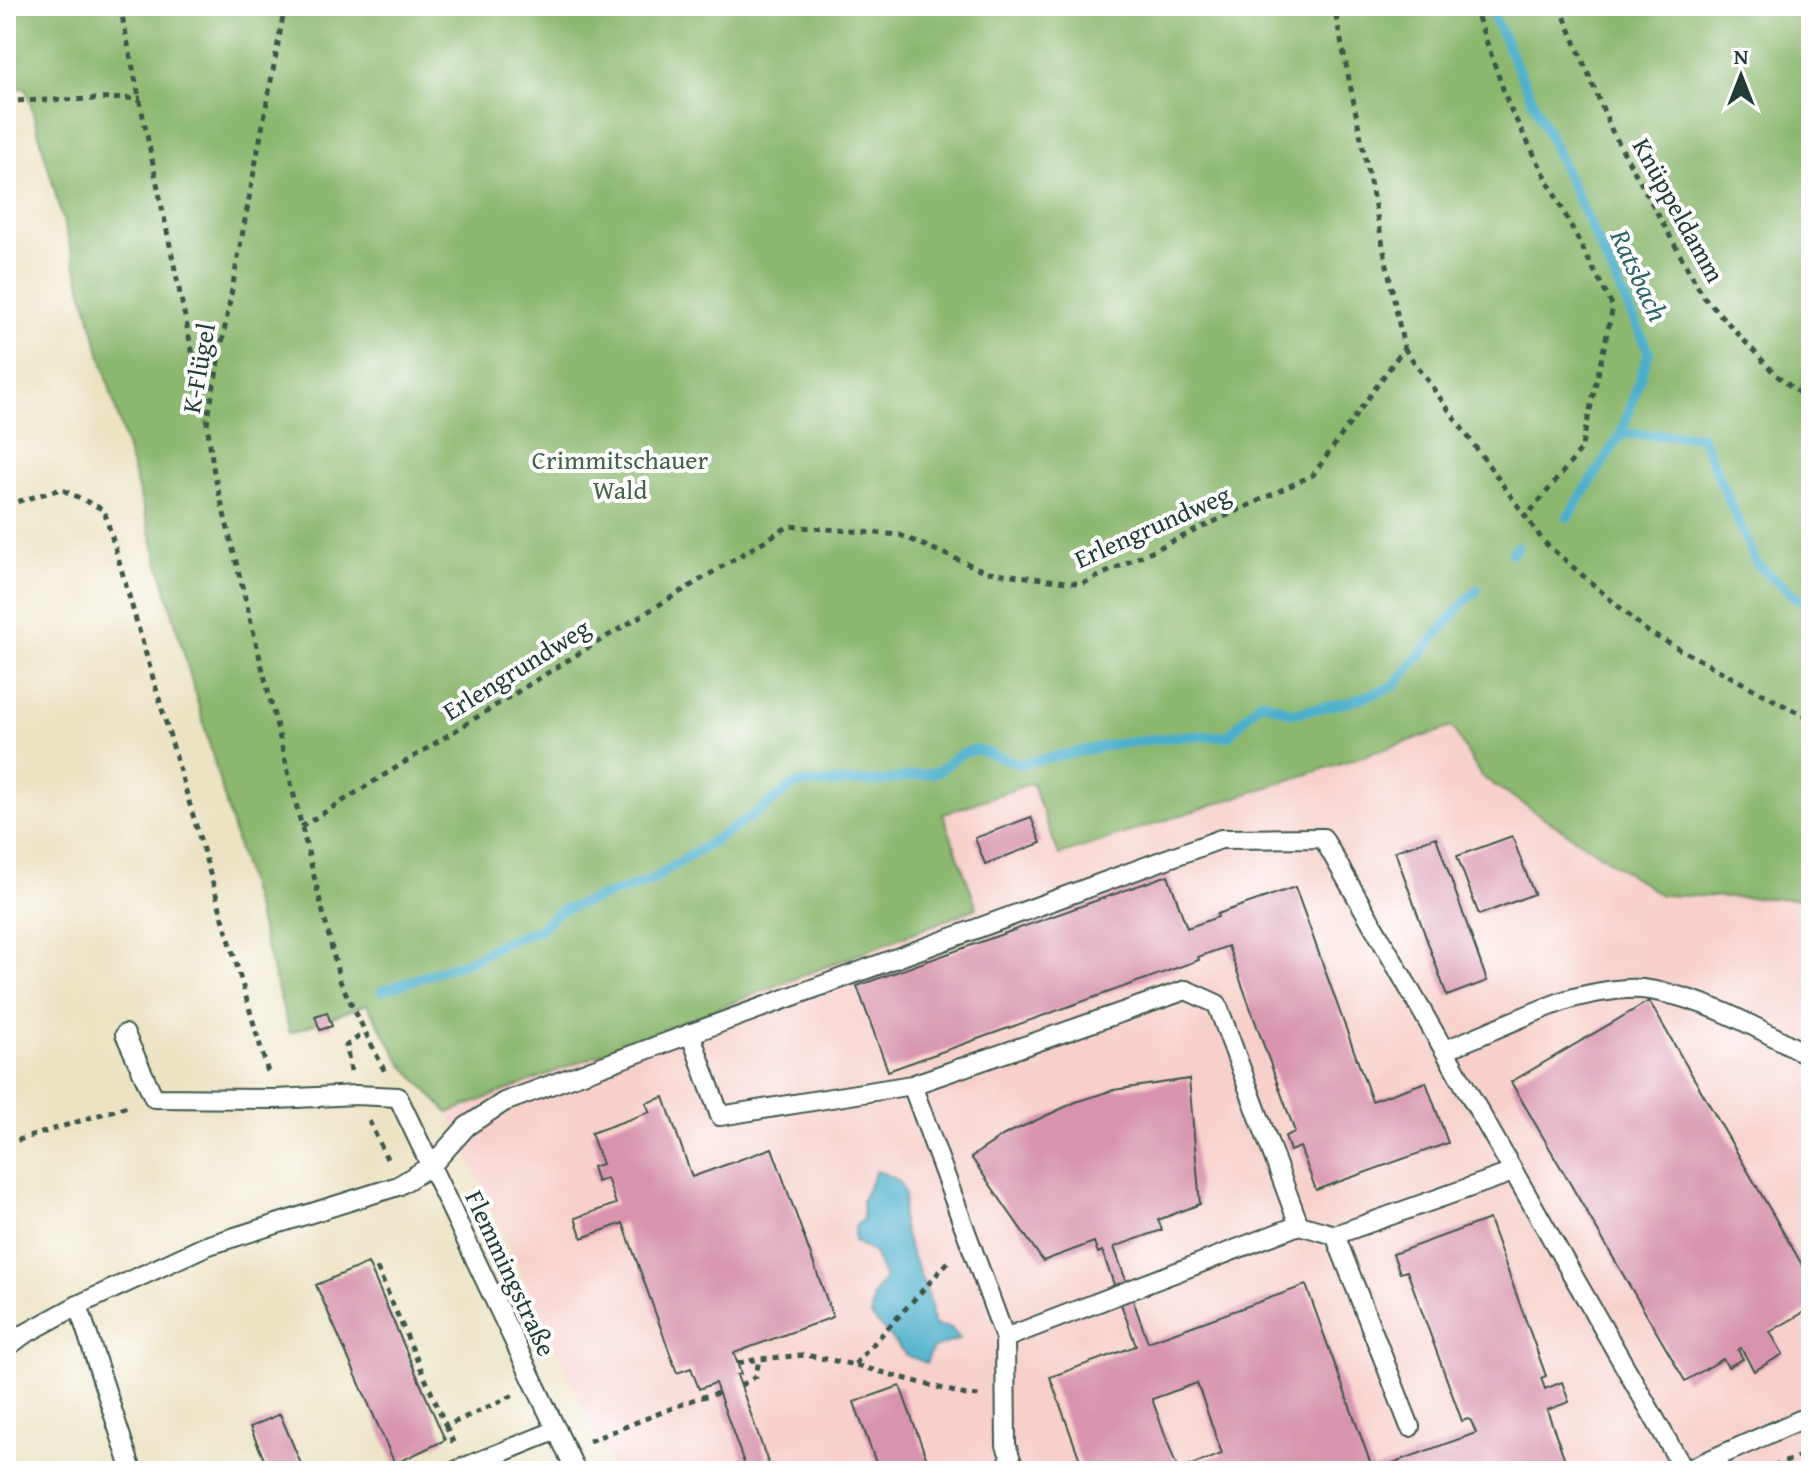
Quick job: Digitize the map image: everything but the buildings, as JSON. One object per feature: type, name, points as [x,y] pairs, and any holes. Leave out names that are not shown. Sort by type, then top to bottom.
[{"type":"lane","points":[[6,1348],[23,1335],[78,1305],[206,1246],[398,1186],[432,1165],[467,1126],[504,1102],[1221,839],[1323,838],[1684,1470],[1811,1415]]},
{"type":"lane","points":[[1445,1050],[1560,1002],[1598,993],[1640,989],[1685,1000],[1748,1022],[1811,1057]]},
{"type":"lane","points":[[690,1033],[720,1116],[912,1085],[1186,990],[1217,1004],[1299,1225]]},
{"type":"lane","points":[[125,1034],[154,1098],[398,1097]]},
{"type":"lane","points":[[912,1085],[1005,1338],[1006,1445],[1015,1471]]},
{"type":"lane","name":"Flemmingstraße","points":[[398,1097],[576,1471]]},
{"type":"lane","points":[[1005,1338],[1299,1225],[1335,1235],[1513,1172]]},
{"type":"lane","points":[[1335,1235],[1410,1427]]},
{"type":"lane","points":[[78,1305],[132,1471]]},
{"type":"lane","points":[[455,1471],[557,1430]]},
{"type":"path","points":[[120,6],[207,423]]},
{"type":"path","name":"K-Flügel","points":[[285,6],[207,423],[214,473],[340,981],[398,1097]]},
{"type":"path","points":[[1334,6],[1404,348],[1544,542],[1648,632],[1811,720]]},
{"type":"path","points":[[1474,6],[1509,106],[1613,307],[1581,450],[1525,518]]},
{"type":"path","name":"Knüppeldamm","points":[[1560,6],[1612,131],[1703,296],[1776,375],[1811,402]]},
{"type":"path","points":[[6,101],[141,98]]},
{"type":"path","name":"Erlengrundweg","points":[[301,827],[789,526],[900,535],[987,572],[1082,584],[1313,475],[1404,348]]},
{"type":"path","points":[[6,505],[61,489],[104,510],[276,1099]]},
{"type":"path","points":[[6,1144],[154,1098]]},
{"type":"path","points":[[855,1365],[946,1264]]},
{"type":"path","points":[[377,1268],[446,1426],[535,1385]]},
{"type":"path","points":[[738,1363],[806,1355],[966,1395],[1005,1396]]},
{"type":"path","points":[[741,1385],[756,1376],[759,1359]]},
{"type":"path","points":[[566,1450],[698,1398],[719,1393]]},
{"type":"path","points":[[1762,1471],[1811,1452]]},
{"type":"shaded area","points":[[1452,727],[1481,776],[1661,895],[1801,899],[1811,909],[1811,1471],[612,1471],[448,1113],[976,908],[943,814],[1033,783],[1059,855]]},
{"type":"green space","name":"Crimmitschauer Wald","points":[[6,6],[1811,6],[1811,909],[1801,899],[1661,895],[1481,776],[1452,727],[1059,855],[1032,783],[943,814],[977,908],[448,1113],[402,1064],[367,1004],[290,1033],[26,88],[6,89]]},
{"type":"water","points":[[876,1171],[894,1178],[904,1191],[904,1229],[930,1301],[934,1325],[951,1328],[960,1339],[933,1348],[926,1363],[906,1355],[871,1316],[873,1295],[885,1278],[874,1253],[854,1241],[854,1228],[863,1219],[862,1200]]},
{"type":"waterway","name":"Ratsbach","points":[[1489,6],[1649,352],[1621,434],[1701,436],[1757,564],[1811,610]]},
{"type":"waterway","points":[[1568,517],[1621,434]]},
{"type":"waterway","points":[[1512,553],[1517,547]]},
{"type":"waterway","points":[[382,991],[474,959],[502,943],[538,930],[559,911],[650,881],[754,815],[795,784],[880,781],[938,772],[958,755],[976,749],[1020,764],[1110,745],[1180,736],[1228,736],[1261,701],[1293,713],[1350,702],[1394,686],[1477,590]]}]
